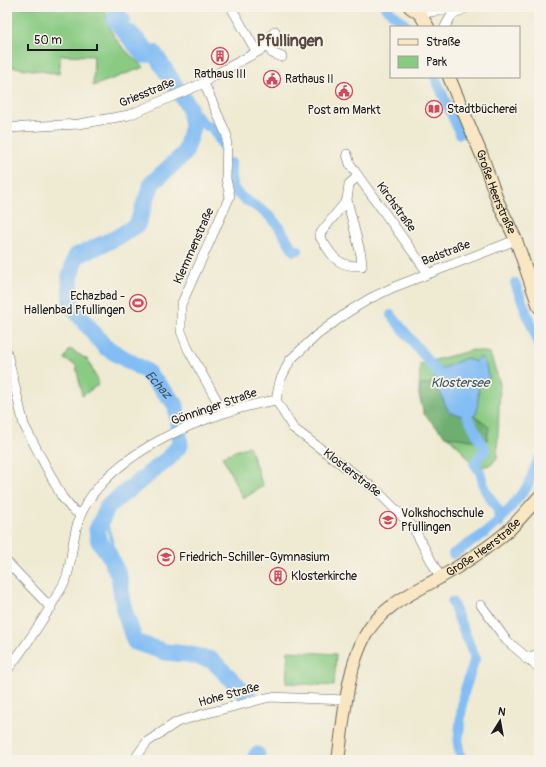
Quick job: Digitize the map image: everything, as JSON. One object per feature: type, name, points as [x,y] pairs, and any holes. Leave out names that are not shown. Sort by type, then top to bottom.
[{"type":"main road","points":[[410,7],[420,14],[427,26]]},
{"type":"main road","name":"Große Heerstraße","points":[[449,78],[482,156],[498,202],[516,240],[539,307]]},
{"type":"main road","name":"Große Heerstraße","points":[[440,577],[458,567],[508,531],[539,498]]},
{"type":"main road","points":[[338,760],[346,700],[356,656],[365,635],[374,623],[390,607],[411,592],[440,577]]},
{"type":"street","points":[[231,7],[256,51]]},
{"type":"street","points":[[420,14],[456,7]]},
{"type":"street","points":[[446,26],[451,16],[467,7]]},
{"type":"street","points":[[533,7],[539,8]]},
{"type":"street","points":[[275,31],[269,39],[268,46],[272,53],[282,57]]},
{"type":"street","name":"Griesstraße","points":[[7,128],[79,124],[129,116],[187,89],[204,83],[210,77],[256,51],[268,46]]},
{"type":"street","name":"Klemmenstraße","points":[[204,83],[227,136],[226,179],[230,196],[181,305],[182,331],[186,343],[224,414]]},
{"type":"street","name":"Kirchstraße","points":[[347,154],[350,164],[358,176],[428,273]]},
{"type":"street","points":[[347,200],[319,235],[339,262],[347,266],[362,266],[361,255],[347,200],[349,184],[358,176]]},
{"type":"street","name":"Badstraße","points":[[276,400],[280,381],[290,360],[317,335],[348,312],[385,291],[516,240]]},
{"type":"street","points":[[7,353],[24,425],[62,497],[70,508],[80,515]]},
{"type":"street","name":"Gönninger Straße","points":[[7,671],[51,608],[67,577],[80,515],[97,486],[134,457],[175,431],[253,404],[276,400]]},
{"type":"street","name":"Klosterstraße","points":[[276,400],[293,428],[376,490],[412,527],[440,577]]},
{"type":"street","points":[[7,562],[51,608]]},
{"type":"street","points":[[481,605],[506,640],[526,659],[539,668]]},
{"type":"street","points":[[526,659],[539,653]]},
{"type":"street","name":"Hohe Straße","points":[[134,760],[147,742],[177,722],[222,708],[258,699],[287,696],[346,700]]},
{"type":"green space","points":[[7,7],[105,7],[106,17],[113,34],[130,55],[144,67],[93,86],[94,56],[61,55],[59,74],[7,66]]},
{"type":"green space","points":[[70,349],[88,360],[99,384],[82,396],[76,365],[64,359]]},
{"type":"green space","points":[[473,350],[490,353],[500,384],[497,458],[492,464],[476,469],[461,449],[424,414],[419,395],[420,364]]},
{"type":"green space","points":[[433,383],[441,391],[444,402],[466,417],[474,416],[489,427],[487,440],[477,441],[445,436],[424,414],[419,395],[420,385]]},
{"type":"green space","points":[[249,446],[263,486],[243,499],[222,456]]},
{"type":"green space","points":[[288,651],[336,654],[334,686],[286,683]]},
{"type":"water","name":"Klostersee","points":[[479,357],[484,360],[489,378],[479,385],[477,412],[474,416],[466,417],[449,412],[440,393],[433,383],[435,377],[443,372],[441,369],[466,358],[476,362]]},
{"type":"waterway","name":"Echaz","points":[[117,7],[115,20],[144,55],[154,53],[189,107],[192,127],[185,153],[152,183],[137,225],[116,238],[76,256],[70,276],[71,305],[105,347],[146,371],[176,405],[180,445],[169,458],[108,506],[97,530],[99,541],[108,553],[119,576],[124,610],[135,642],[165,652],[187,654],[212,660],[248,696]]},
{"type":"waterway","points":[[385,7],[407,26]]},
{"type":"waterway","name":"Echaz","points":[[117,9],[126,19]]},
{"type":"waterway","name":"Echaz","points":[[132,30],[154,53]]},
{"type":"waterway","points":[[435,78],[460,134]]},
{"type":"waterway","points":[[189,107],[206,126],[211,126],[223,146]]},
{"type":"waterway","points":[[231,163],[232,184],[235,191],[273,219],[283,232],[294,251],[298,250]]},
{"type":"waterway","points":[[515,283],[539,345]]},
{"type":"waterway","points":[[391,315],[447,384]]},
{"type":"waterway","points":[[462,405],[485,450],[474,463],[480,472],[485,490],[498,510],[499,523]]},
{"type":"waterway","points":[[511,507],[527,487],[539,458]]},
{"type":"waterway","points":[[453,554],[489,530],[508,511]]},
{"type":"waterway","points":[[104,513],[115,552],[111,561]]},
{"type":"waterway","points":[[452,602],[475,658],[463,696],[458,744],[461,760]]},
{"type":"waterway","name":"Echaz","points":[[255,760],[257,755]]},
{"type":"place","name":"Rathaus III","points":[[220,56]]},
{"type":"place","name":"Rathaus II","points":[[272,79]]},
{"type":"place","name":"Post am Markt","points":[[344,91]]},
{"type":"place","name":"Stadtbücherei","points":[[434,109]]},
{"type":"place","name":"Echazbad - Hallenbad Pfullingen","points":[[138,303]]},
{"type":"place","name":"Volkshochschule Pfullingen","points":[[388,520]]},
{"type":"place","name":"Friedrich-Schiller-Gymnasium","points":[[166,557]]},
{"type":"place","name":"Klosterkirche","points":[[278,576]]},
{"type":"district","name":"Pfullingen","points":[[290,41]]}]
